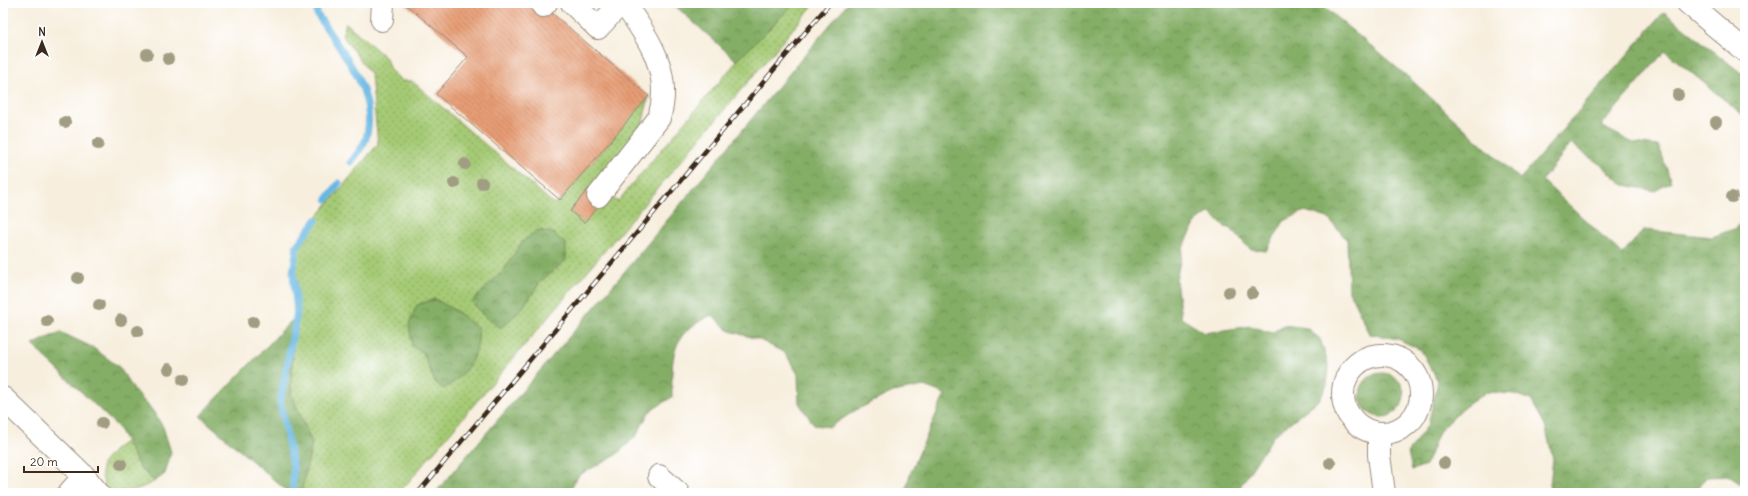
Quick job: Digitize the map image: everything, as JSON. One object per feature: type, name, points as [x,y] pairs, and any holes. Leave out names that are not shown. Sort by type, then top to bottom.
[{"type":"street","points":[[572,3],[598,28],[622,3],[641,26],[658,59],[664,90],[663,108],[659,118],[598,196]]},
{"type":"street","points":[[1688,3],[1745,51]]},
{"type":"street","points":[[3,398],[84,476],[98,493]]},
{"type":"street","points":[[1379,433],[1378,455],[1384,493]]},
{"type":"street","points":[[69,493],[84,476]]},
{"type":"street","points":[[659,476],[678,493]]},
{"type":"green space","points":[[672,3],[795,3],[737,61]]},
{"type":"green space","points":[[795,3],[815,3],[399,493],[301,493],[312,443],[291,394],[294,318],[294,244],[378,144],[371,75],[342,35],[346,23],[386,58],[390,70],[402,81],[412,81],[554,204],[560,200],[649,96],[642,126],[593,191],[589,188],[570,211],[584,223],[606,197],[618,201],[737,61]],"holes":[[[522,242],[566,260],[541,281],[520,311],[472,302],[504,270]],[[435,299],[461,314],[435,382],[423,352],[412,346],[417,305]]]},
{"type":"green space","points":[[848,3],[1319,3],[1407,76],[1520,179],[1664,12],[1745,76],[1745,112],[1743,115],[1665,51],[1601,126],[1633,143],[1659,146],[1671,182],[1655,191],[1624,185],[1601,165],[1571,144],[1542,180],[1622,254],[1644,230],[1712,237],[1734,229],[1745,219],[1745,487],[1729,476],[1706,477],[1695,493],[1549,493],[1553,459],[1545,425],[1531,400],[1514,394],[1486,392],[1463,408],[1439,432],[1426,465],[1412,470],[1408,452],[1428,425],[1438,381],[1421,350],[1398,339],[1370,334],[1349,291],[1347,240],[1328,218],[1305,211],[1284,221],[1266,251],[1250,249],[1231,229],[1223,226],[1210,212],[1196,222],[1183,248],[1176,280],[1181,318],[1205,333],[1251,326],[1272,333],[1283,325],[1307,328],[1320,339],[1329,367],[1327,385],[1320,399],[1274,435],[1236,493],[905,493],[910,474],[945,394],[924,386],[893,392],[856,410],[830,427],[814,425],[799,403],[798,374],[785,353],[760,340],[730,331],[711,315],[690,328],[678,342],[672,369],[672,397],[649,412],[637,435],[615,456],[579,475],[568,493],[435,493],[605,295]]},
{"type":"green space","points":[[538,230],[553,233],[566,244],[566,260],[541,281],[520,311],[501,328],[485,317],[472,302],[504,270],[522,242]]},
{"type":"green space","points":[[435,299],[461,314],[478,328],[477,347],[470,364],[458,378],[443,389],[435,382],[423,352],[412,346],[409,324],[417,305]]},
{"type":"green space","points":[[294,318],[291,394],[312,443],[301,493],[289,493],[200,416]]},
{"type":"green space","points":[[60,332],[92,347],[119,367],[134,390],[153,411],[163,427],[171,452],[165,474],[155,481],[140,468],[118,427],[32,345]]},
{"type":"green space","points":[[1378,373],[1386,373],[1391,374],[1398,379],[1403,386],[1403,404],[1398,411],[1391,416],[1378,417],[1370,414],[1363,407],[1360,399],[1360,391],[1363,383],[1370,376]]},
{"type":"green space","points":[[126,441],[140,468],[155,481],[137,489],[117,492],[105,488],[102,476],[102,464],[114,450]]},
{"type":"building","points":[[404,3],[540,3],[649,96],[560,200],[436,94],[468,57]]},
{"type":"building","points":[[589,188],[604,200],[584,223],[570,211]]},
{"type":"waterway","points":[[317,3],[317,14],[355,72],[367,104],[369,121],[366,138],[362,147],[351,162]]},
{"type":"waterway","points":[[327,199],[339,183]]},
{"type":"waterway","points":[[293,493],[293,466],[280,402],[297,312],[293,273],[297,246],[316,220]]},
{"type":"railway","points":[[418,493],[830,3]]}]
